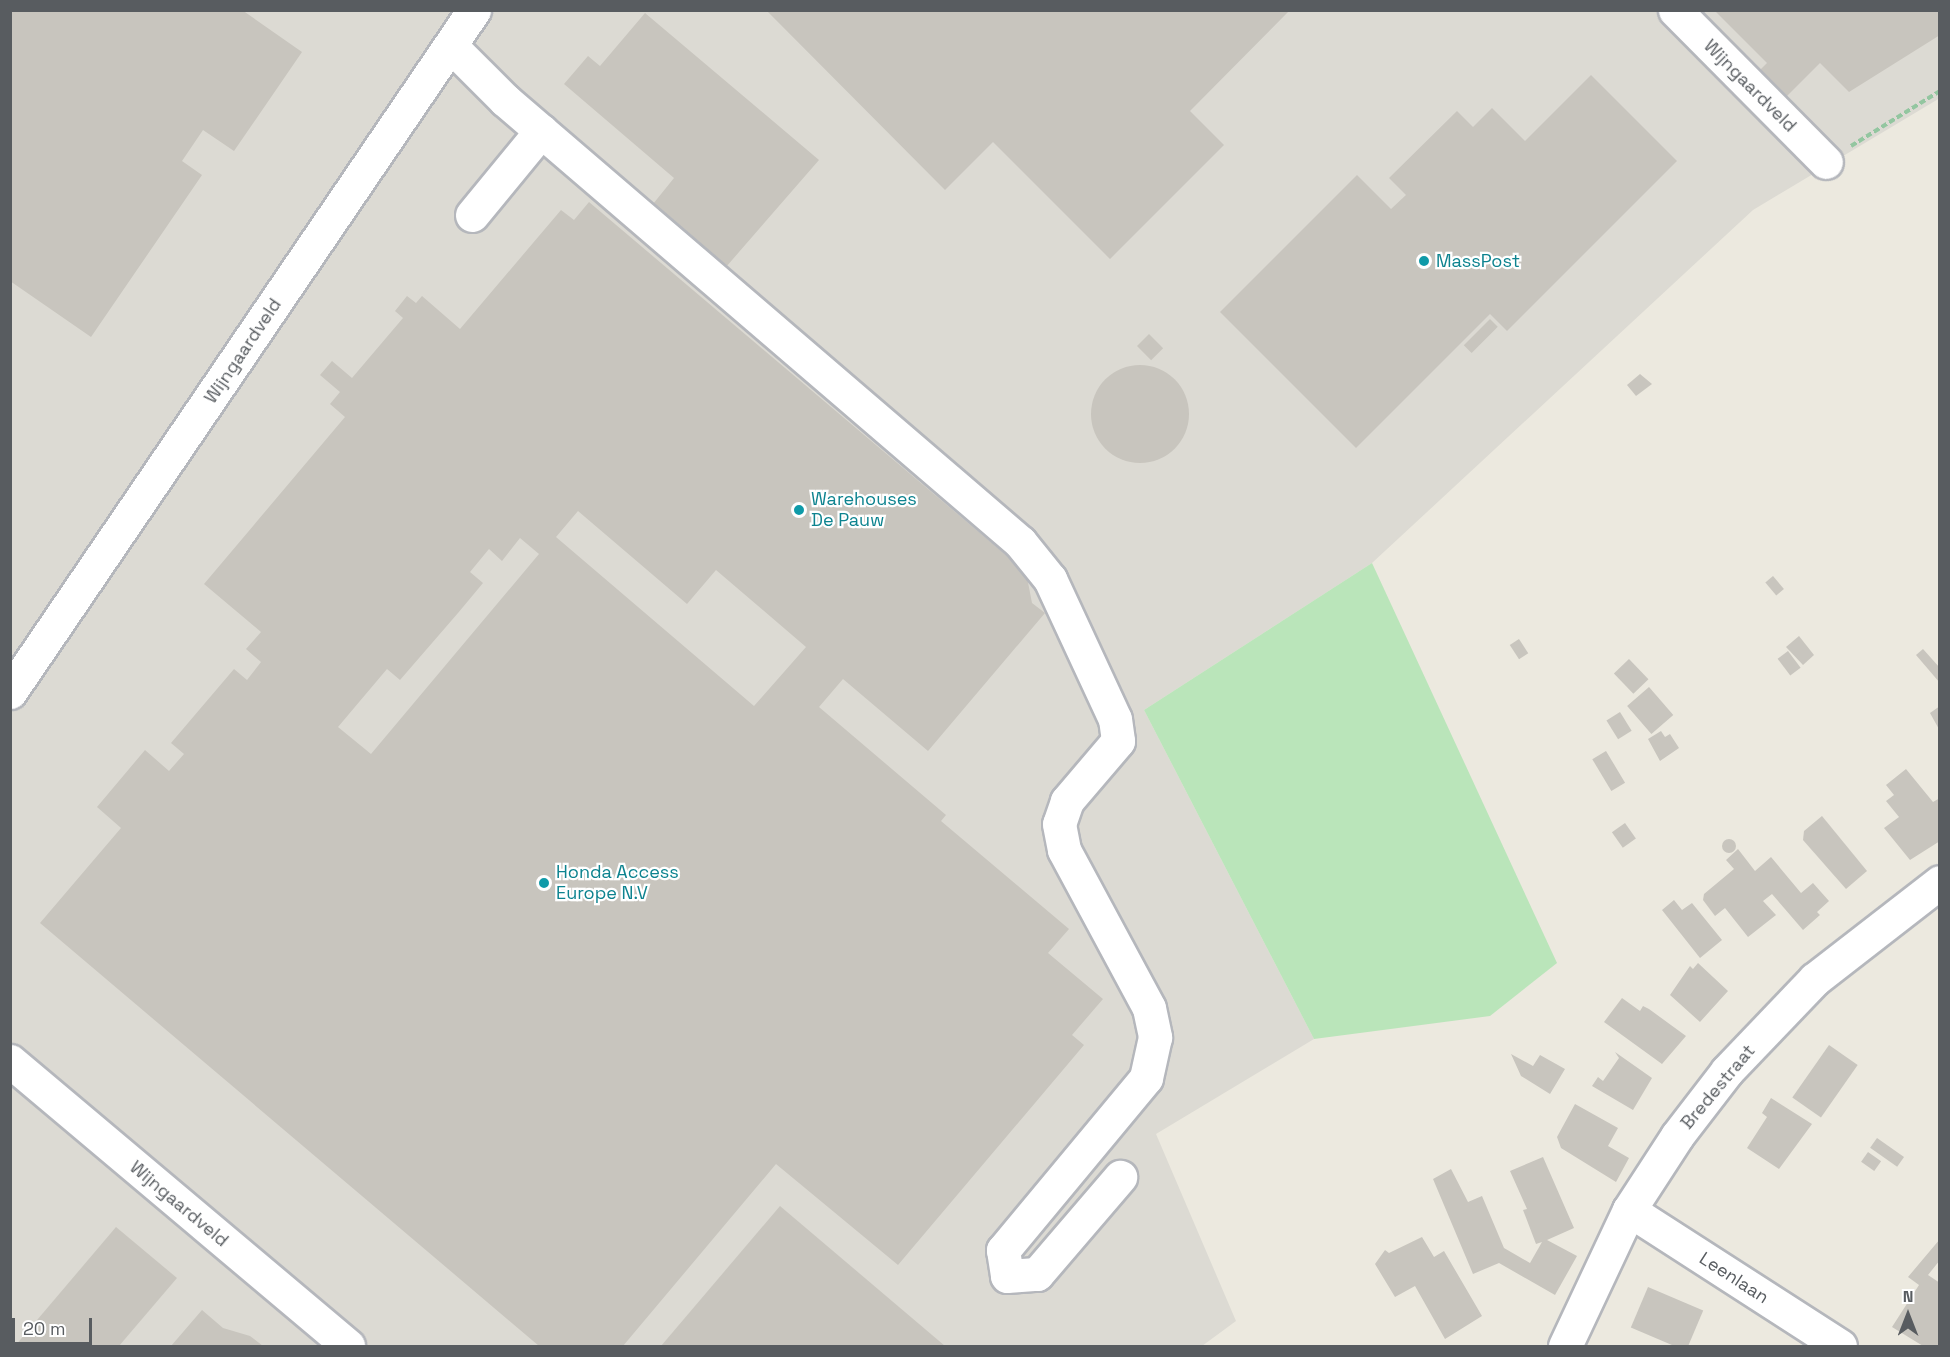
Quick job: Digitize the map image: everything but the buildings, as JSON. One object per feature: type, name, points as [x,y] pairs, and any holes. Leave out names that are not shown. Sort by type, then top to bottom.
[{"type":"street","name":"Wijngaardveld","points":[[10,692],[474,10]]},
{"type":"street","name":"Wijngaardveld","points":[[1675,10],[1826,162]]},
{"type":"street","points":[[451,45],[541,131],[1020,542],[1050,579],[1115,719],[1118,741],[1067,801],[1059,824],[1064,850],[1149,1008],[1155,1037],[1146,1078],[1003,1250],[1007,1276],[1037,1274],[1120,1177]]},
{"type":"street","points":[[472,215],[541,131]]},
{"type":"street","name":"Bredestraat","points":[[1565,1347],[1629,1210],[1677,1136],[1727,1071],[1815,979],[1940,882]]},
{"type":"street","name":"Wijngaardveld","points":[[10,1061],[348,1347]]},
{"type":"street","name":"Leenlaan","points":[[1629,1210],[1840,1347]]},
{"type":"path","points":[[1826,162],[1940,91]]},
{"type":"shaded area","points":[[1939,10],[1940,98],[1753,210],[1372,563],[1144,710],[1314,1039],[1156,1134],[1236,1321],[1202,1346],[11,1346],[10,11]]},
{"type":"green space","points":[[1372,563],[1557,963],[1490,1016],[1314,1039],[1144,710]]},
{"type":"place","name":"MassPost","points":[[1424,261]]},
{"type":"place","name":"Warehouses De Pauw","points":[[799,510]]},
{"type":"place","name":"Honda Access Europe N.V","points":[[544,883]]}]
